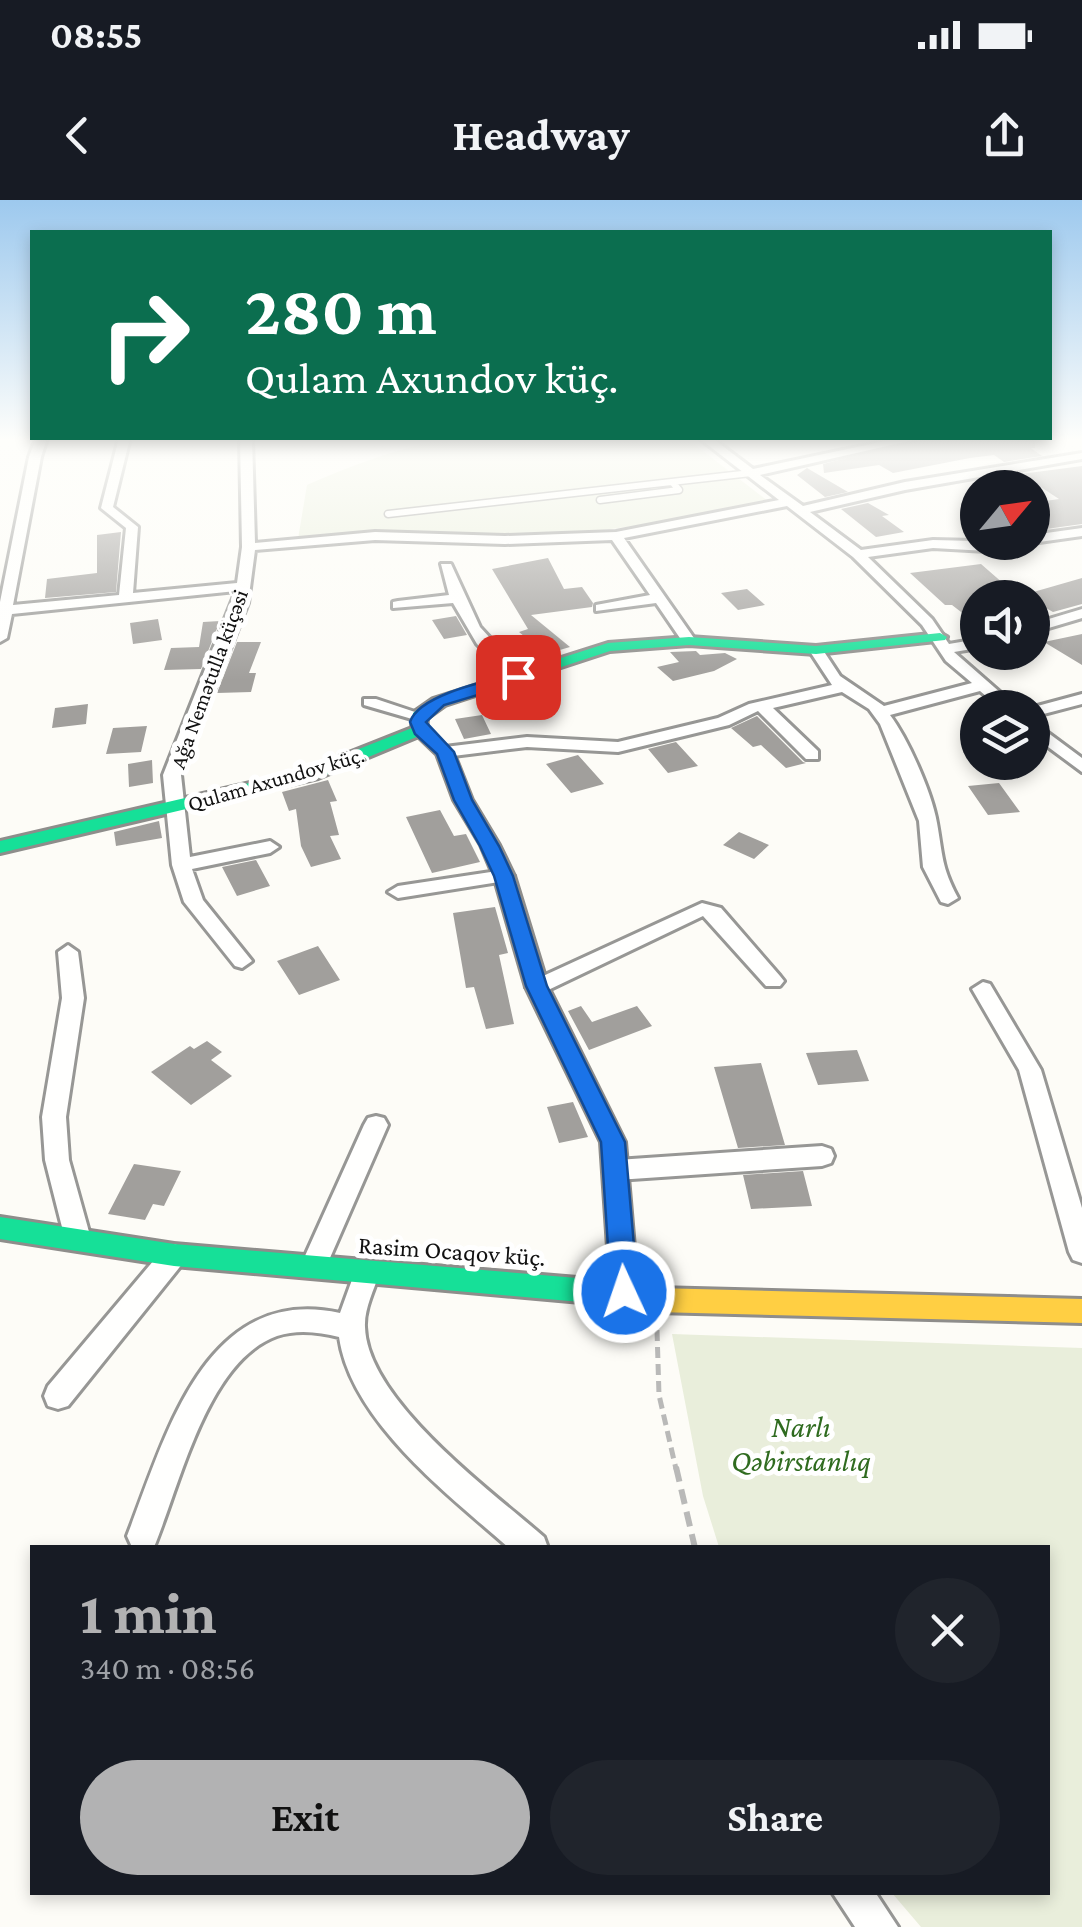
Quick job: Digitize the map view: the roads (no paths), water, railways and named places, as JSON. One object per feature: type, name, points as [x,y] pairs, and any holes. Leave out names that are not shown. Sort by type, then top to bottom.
[{"type":"street","points":[[0,638],[24,519]]},
{"type":"street","points":[[121,519],[132,527],[126,597]]},
{"type":"street","name":"Ağa Nemətulla küçəsi","points":[[242,961],[194,902],[181,865],[174,809],[174,761],[226,644],[245,586],[248,519]]},
{"type":"street","points":[[249,547],[376,536],[508,546],[616,536],[721,519]]},
{"type":"street","points":[[813,519],[858,554],[990,690]]},
{"type":"street","points":[[1050,536],[1082,532]]},
{"type":"street","points":[[616,536],[689,641]]},
{"type":"street","points":[[0,545],[20,544]]},
{"type":"street","points":[[858,554],[933,544],[960,546]]},
{"type":"street","points":[[446,567],[455,600],[478,638],[518,677]]},
{"type":"street","points":[[4,610],[245,586]]},
{"type":"street","points":[[602,608],[660,598]]},
{"type":"street","points":[[398,605],[455,600]]},
{"type":"street","points":[[1050,623],[1082,613]]},
{"type":"street","name":"Qulam Axundov küç.","points":[[0,846],[174,809],[312,774],[420,723],[439,702],[608,647],[689,641],[816,650],[960,643]]},
{"type":"street","points":[[816,650],[842,687],[881,712],[928,820],[932,867],[948,898]]},
{"type":"street","points":[[881,712],[984,685]]},
{"type":"street","points":[[445,752],[527,742],[618,747],[724,722],[762,706],[842,687]]},
{"type":"street","points":[[1050,707],[1082,699]]},
{"type":"street","points":[[370,702],[420,723],[445,752],[463,800],[504,876],[537,986],[604,1118],[618,1170],[624,1292]]},
{"type":"street","points":[[762,706],[812,755]]},
{"type":"street","points":[[1050,741],[1082,767]]},
{"type":"street","points":[[181,865],[270,846]]},
{"type":"street","points":[[398,892],[504,876]]},
{"type":"street","points":[[537,986],[702,908],[714,913],[773,981]]},
{"type":"street","points":[[68,952],[73,998],[54,1116],[57,1160],[78,1239]]},
{"type":"street","points":[[984,989],[1030,1070],[1082,1252]]},
{"type":"street","points":[[313,1267],[376,1124]]},
{"type":"street","points":[[618,1170],[822,1156]]},
{"type":"street","name":"Rasim Ocaqov küç.","points":[[0,1228],[174,1255],[366,1274],[624,1292],[656,1300],[1082,1311]]},
{"type":"street","points":[[58,1396],[174,1255]]},
{"type":"street","points":[[366,1274],[351,1327],[375,1392],[401,1429],[530,1545]]},
{"type":"street","points":[[143,1536],[200,1395],[232,1348],[267,1326],[303,1318],[351,1327]]},
{"type":"street","points":[[853,1895],[879,1927]]},
{"type":"park label","name":"Narlı Qəbirstanlıq","points":[[801,1443]]}]
